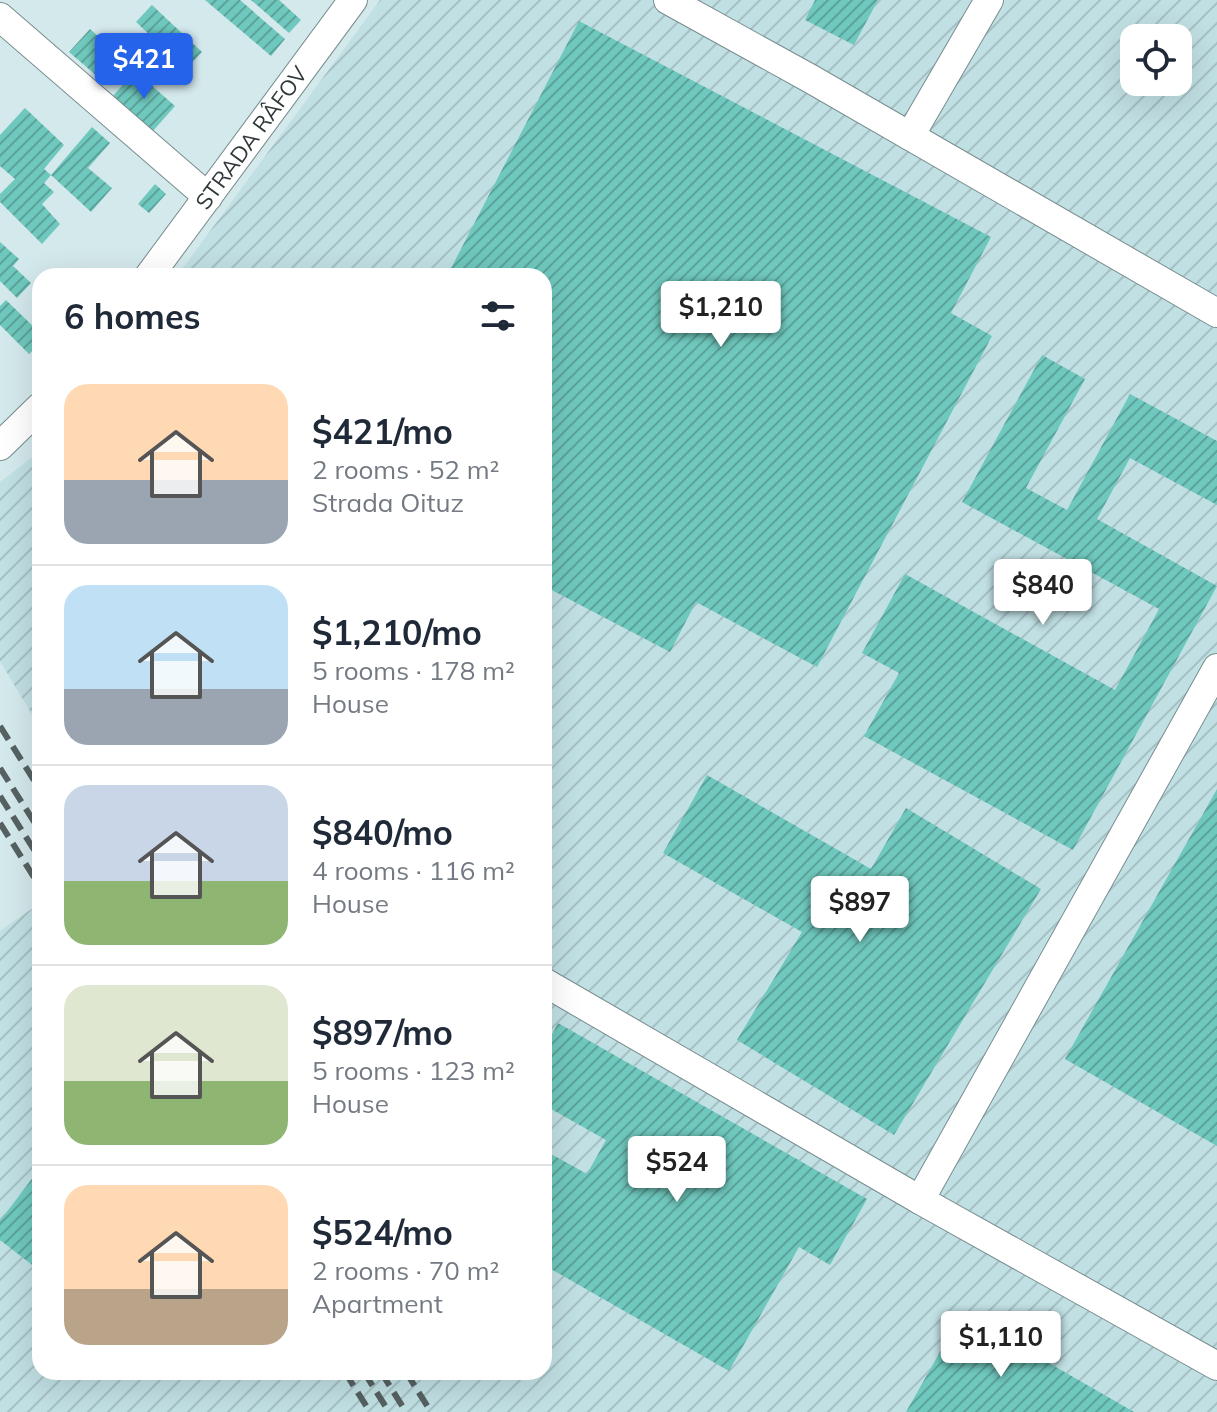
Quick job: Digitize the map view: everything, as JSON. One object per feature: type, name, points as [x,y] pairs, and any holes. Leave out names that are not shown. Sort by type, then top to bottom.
[{"type":"street","name":"STRADA RÂFOV","points":[[155,268],[353,0]]},
{"type":"street","points":[[668,0],[1217,313]]},
{"type":"street","points":[[910,136],[989,0]]},
{"type":"street","points":[[0,17],[208,197]]},
{"type":"street","points":[[0,446],[32,415]]},
{"type":"street","points":[[920,1200],[1217,668]]},
{"type":"street","points":[[552,987],[920,1200],[1217,1366]]},
{"type":"shaded area","points":[[380,0],[1217,0],[1217,1412],[0,1412],[0,931],[32,909],[32,1380],[552,1380],[552,268],[183,268]]},
{"type":"shaded area","points":[[32,457],[32,715],[0,661],[0,482]]},
{"type":"building","points":[[205,0],[240,0],[285,39],[271,56]]},
{"type":"building","points":[[251,0],[279,0],[301,20],[289,33]]},
{"type":"building","points":[[815,0],[878,0],[854,45],[805,20]]},
{"type":"building","points":[[152,5],[202,52],[186,69],[136,22]]},
{"type":"building","points":[[579,21],[991,237],[951,313],[992,336],[817,667],[696,602],[670,652],[552,590],[552,268],[451,268]]},
{"type":"building","points":[[90,29],[125,60],[105,83],[69,52]]},
{"type":"building","points":[[135,71],[175,106],[153,131],[113,96]]},
{"type":"building","points":[[25,108],[64,145],[44,169],[51,175],[44,183],[54,192],[42,204],[60,224],[42,244],[0,202],[0,194],[15,179],[0,166],[0,135]]},
{"type":"building","points":[[92,127],[110,143],[88,168],[112,188],[91,212],[51,175]]},
{"type":"building","points":[[155,184],[166,194],[149,213],[138,204]]},
{"type":"building","points":[[0,242],[19,259],[13,266],[31,283],[17,298],[0,281]]},
{"type":"building","points":[[6,300],[32,325],[32,351],[29,354],[0,325],[0,306]]},
{"type":"building","points":[[1042,355],[1085,379],[1026,488],[1067,510],[1130,394],[1217,441],[1217,505],[1130,458],[1097,519],[1217,586],[1073,850],[864,736],[899,673],[862,653],[905,574],[1115,690],[1159,609],[962,502]]},
{"type":"building","points":[[707,775],[871,869],[906,808],[1041,889],[894,1135],[737,1040],[802,932],[663,853]]},
{"type":"building","points":[[1217,789],[1217,1146],[1065,1059]]},
{"type":"building","points":[[558,1023],[867,1199],[830,1265],[799,1247],[729,1371],[552,1270],[552,1154],[587,1174],[606,1140],[552,1110],[552,1034]]},
{"type":"building","points":[[32,1179],[32,1265],[0,1240],[0,1221]]},
{"type":"building","points":[[962,1313],[1134,1412],[906,1412]]},
{"type":"railway","points":[[0,726],[32,777]]},
{"type":"railway","points":[[0,768],[32,818]]},
{"type":"railway","points":[[0,796],[32,846]]},
{"type":"railway","points":[[0,823],[32,874]]},
{"type":"railway","points":[[350,1380],[370,1412]]},
{"type":"railway","points":[[369,1380],[389,1412]]},
{"type":"railway","points":[[386,1380],[406,1412]]},
{"type":"railway","points":[[411,1380],[431,1412]]}]
